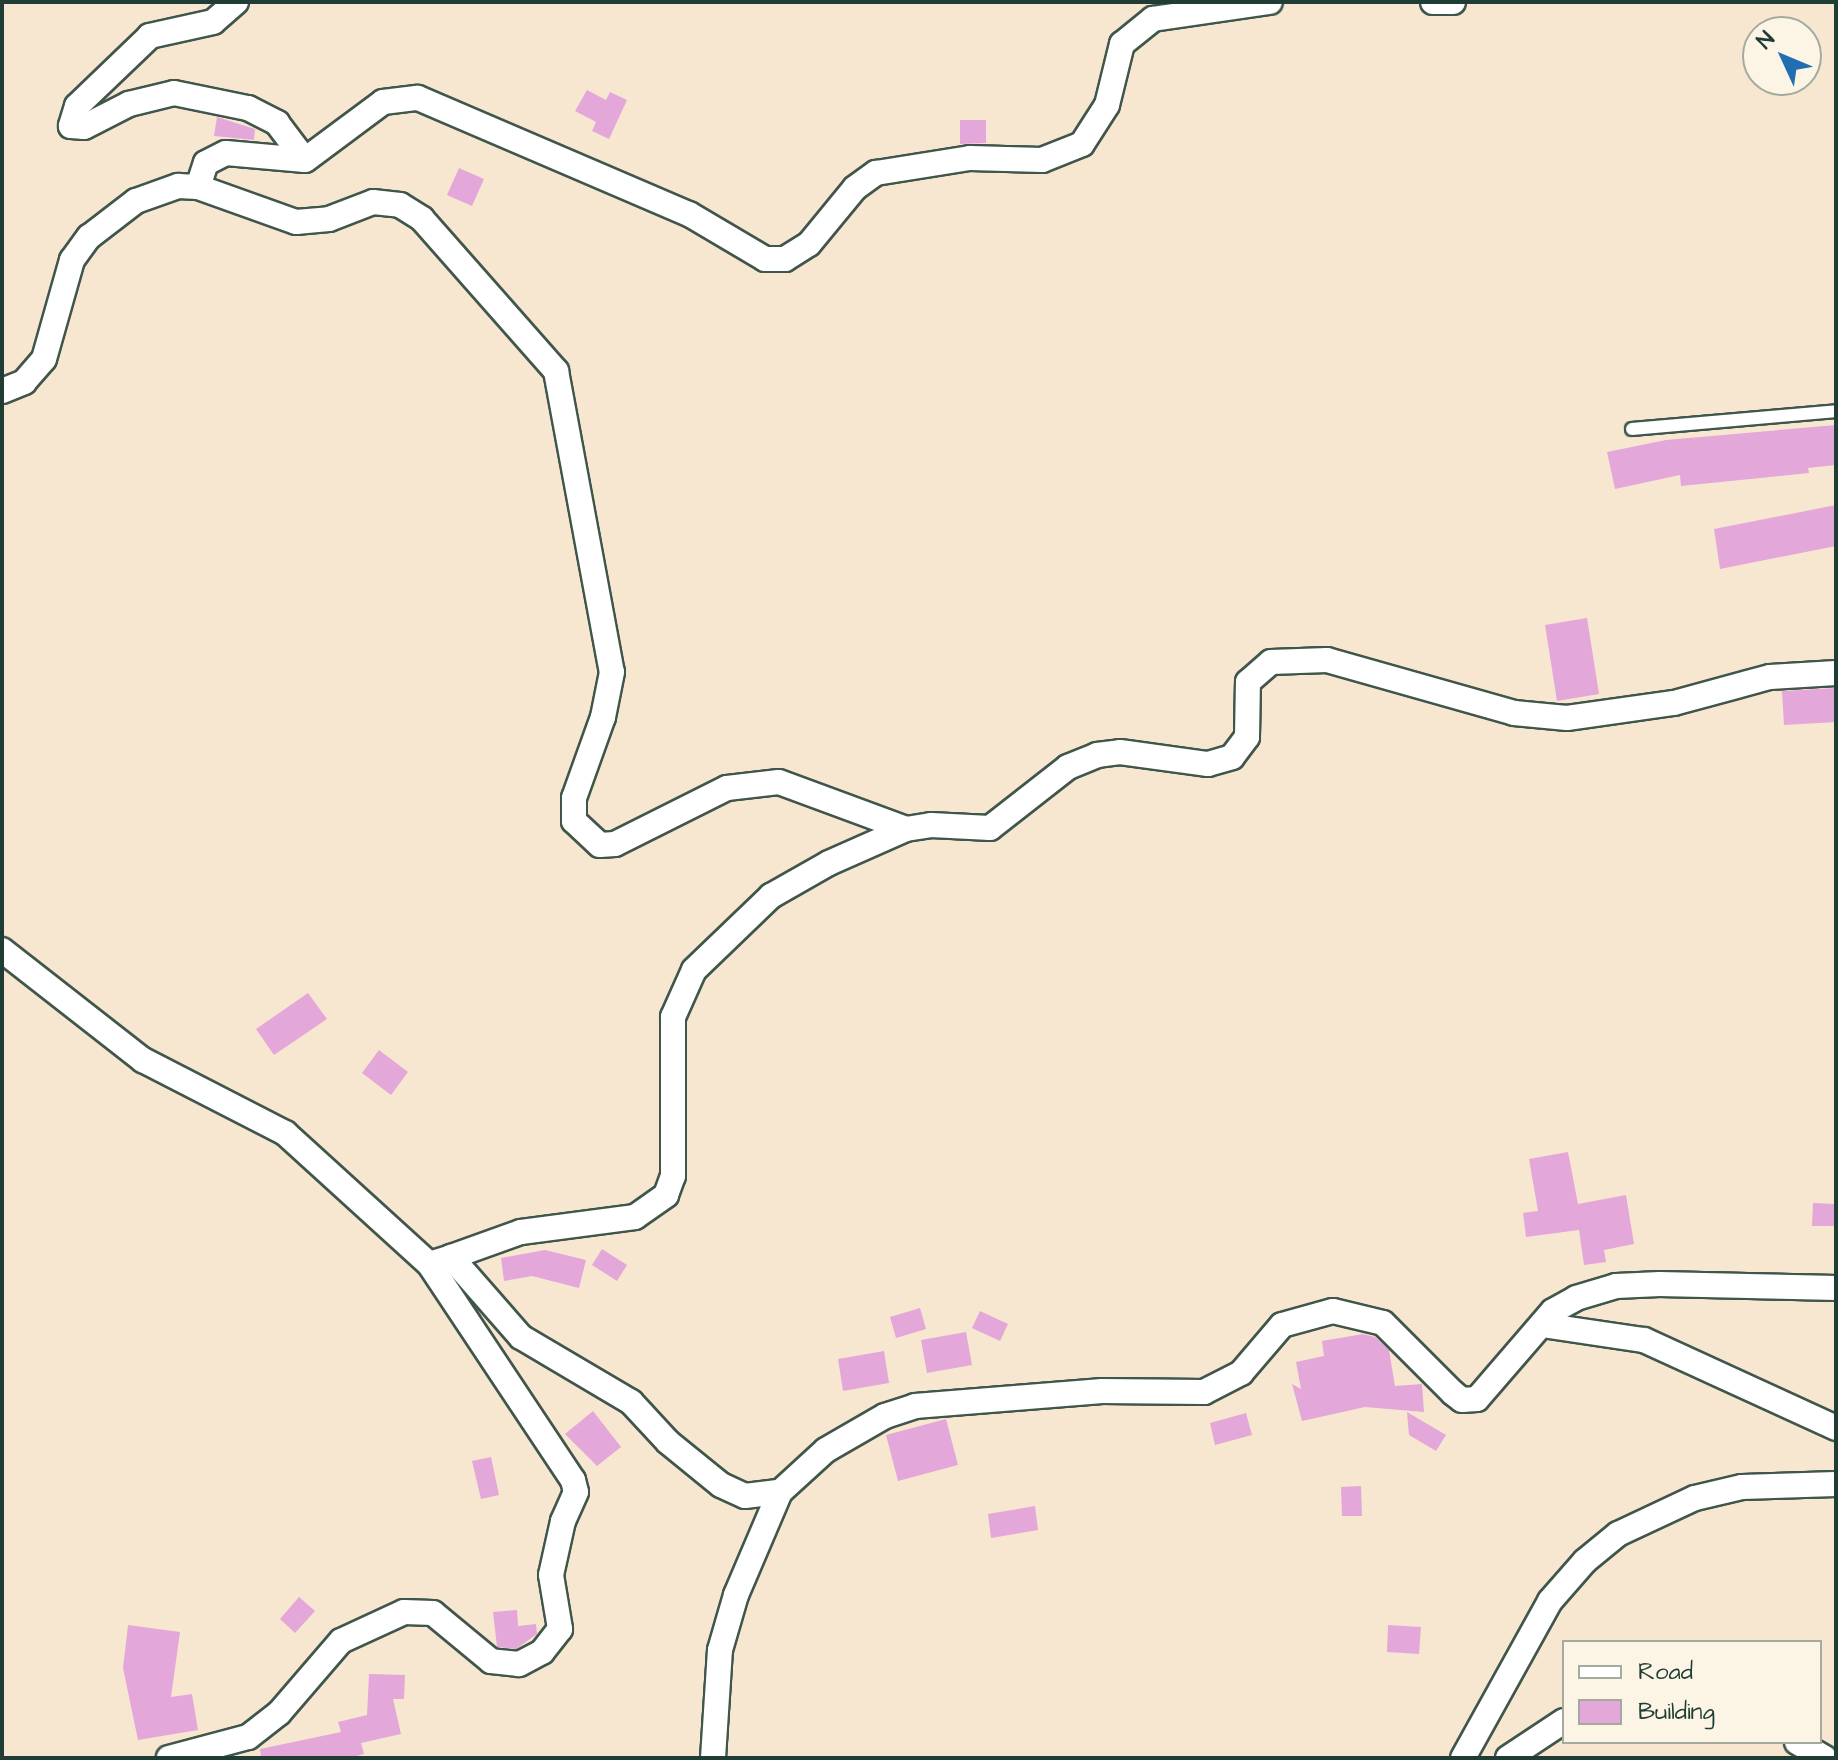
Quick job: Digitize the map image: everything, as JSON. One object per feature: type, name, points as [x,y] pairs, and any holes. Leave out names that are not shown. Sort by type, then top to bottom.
[{"type":"street","points":[[236,2],[213,22],[150,36],[77,106],[71,126],[84,127],[129,104],[174,93],[248,108],[277,123],[305,160]]},
{"type":"street","points":[[198,187],[206,163],[226,153],[305,160],[383,102],[418,98],[689,214],[765,259],[785,259],[809,244],[855,188],[876,173],[970,158],[1042,160],[1082,144],[1107,105],[1122,44],[1153,19],[1270,2]]},
{"type":"street","points":[[1433,2],[1453,2]]},
{"type":"street","points":[[2,391],[24,382],[44,359],[72,260],[89,237],[136,201],[178,186],[198,187],[296,222],[329,219],[373,202],[400,205],[422,219],[556,371],[612,672],[603,717],[574,798],[574,821],[588,838],[600,845],[615,844],[727,788],[779,782],[906,829]]},
{"type":"street","points":[[441,1261],[521,1232],[635,1217],[666,1195],[673,1176],[673,1017],[694,970],[771,896],[829,863],[906,829],[931,825],[990,828],[1005,822],[1068,767],[1097,755],[1120,752],[1208,764],[1232,757],[1247,737],[1248,682],[1261,668],[1283,658],[1376,670],[1514,713],[1567,718],[1674,703],[1770,677],[1836,673]]},
{"type":"street","points":[[2,950],[143,1060],[285,1133],[441,1261],[521,1337],[631,1402],[668,1442],[721,1485],[745,1496],[780,1492]]},
{"type":"street","points":[[169,1758],[248,1737],[279,1713],[341,1641],[404,1612],[433,1613],[479,1652],[503,1663],[531,1659],[560,1629],[551,1575],[563,1521],[576,1492],[573,1480],[441,1261]]},
{"type":"street","points":[[713,1758],[720,1650],[736,1595],[780,1492],[826,1450],[885,1416],[915,1406],[1102,1391],[1217,1388],[1241,1373],[1270,1334],[1308,1315],[1333,1311],[1383,1323],[1462,1400],[1477,1399],[1563,1303],[1616,1286],[1836,1288]]},
{"type":"street","points":[[1542,1325],[1644,1340],[1836,1428]]},
{"type":"street","points":[[1463,1758],[1550,1601],[1585,1561],[1618,1534],[1654,1513],[1707,1495],[1742,1487],[1836,1484]]},
{"type":"street","points":[[1508,1758],[1562,1722]]},
{"type":"street","points":[[1800,1744],[1825,1758]]},
{"type":"lane","points":[[1632,429],[1836,411]]},
{"type":"building","points":[[587,90],[606,100],[610,92],[627,100],[609,139],[592,131],[596,122],[575,111]]},
{"type":"building","points":[[217,117],[255,129],[254,140],[214,136]]},
{"type":"building","points":[[960,120],[986,120],[986,143],[960,144]]},
{"type":"building","points":[[459,168],[484,179],[472,206],[447,195]]},
{"type":"building","points":[[1836,425],[1836,465],[1808,468],[1809,473],[1681,486],[1680,475],[1615,489],[1607,452],[1666,440]]},
{"type":"building","points":[[1836,505],[1836,546],[1720,569],[1714,529]]},
{"type":"building","points":[[1587,618],[1599,694],[1557,701],[1545,625]]},
{"type":"building","points":[[1836,688],[1836,722],[1784,725],[1782,691]]},
{"type":"building","points":[[308,993],[327,1019],[274,1055],[256,1029]]},
{"type":"building","points":[[379,1050],[408,1072],[391,1095],[362,1073]]},
{"type":"building","points":[[1568,1152],[1578,1204],[1626,1195],[1634,1244],[1604,1250],[1606,1262],[1584,1265],[1579,1230],[1526,1237],[1523,1213],[1538,1211],[1529,1159]]},
{"type":"building","points":[[1813,1203],[1836,1204],[1836,1226],[1812,1226]]},
{"type":"building","points":[[602,1249],[627,1265],[617,1281],[592,1265]]},
{"type":"building","points":[[545,1250],[586,1260],[579,1288],[532,1276],[504,1281],[501,1258]]},
{"type":"building","points":[[920,1308],[926,1329],[896,1338],[890,1317]]},
{"type":"building","points":[[980,1311],[1008,1324],[1000,1341],[972,1328]]},
{"type":"building","points":[[966,1332],[972,1365],[927,1373],[921,1340]]},
{"type":"building","points":[[1363,1334],[1375,1337],[1389,1350],[1395,1386],[1422,1384],[1424,1412],[1365,1407],[1302,1421],[1292,1384],[1301,1389],[1296,1362],[1324,1356],[1322,1341]]},
{"type":"building","points":[[884,1351],[889,1383],[843,1391],[838,1359]]},
{"type":"building","points":[[593,1411],[621,1447],[597,1466],[565,1434]]},
{"type":"building","points":[[1407,1412],[1446,1435],[1436,1451],[1409,1435]]},
{"type":"building","points":[[1246,1413],[1252,1435],[1215,1445],[1210,1423]]},
{"type":"building","points":[[946,1419],[958,1465],[898,1481],[886,1435]]},
{"type":"building","points":[[491,1457],[499,1495],[481,1499],[472,1461]]},
{"type":"building","points":[[1361,1486],[1362,1516],[1342,1516],[1341,1487]]},
{"type":"building","points":[[1035,1506],[1038,1530],[991,1538],[988,1514]]},
{"type":"building","points":[[299,1597],[315,1611],[295,1633],[280,1619]]},
{"type":"building","points":[[517,1610],[518,1626],[536,1624],[537,1634],[516,1649],[497,1647],[493,1612]]},
{"type":"building","points":[[128,1625],[180,1632],[171,1697],[192,1694],[198,1730],[138,1740],[123,1668]]},
{"type":"building","points":[[1388,1625],[1421,1627],[1419,1654],[1387,1652]]},
{"type":"building","points":[[369,1674],[405,1675],[404,1699],[393,1699],[401,1734],[361,1743],[364,1754],[349,1758],[261,1758],[260,1749],[341,1732],[338,1722],[367,1715]]}]
